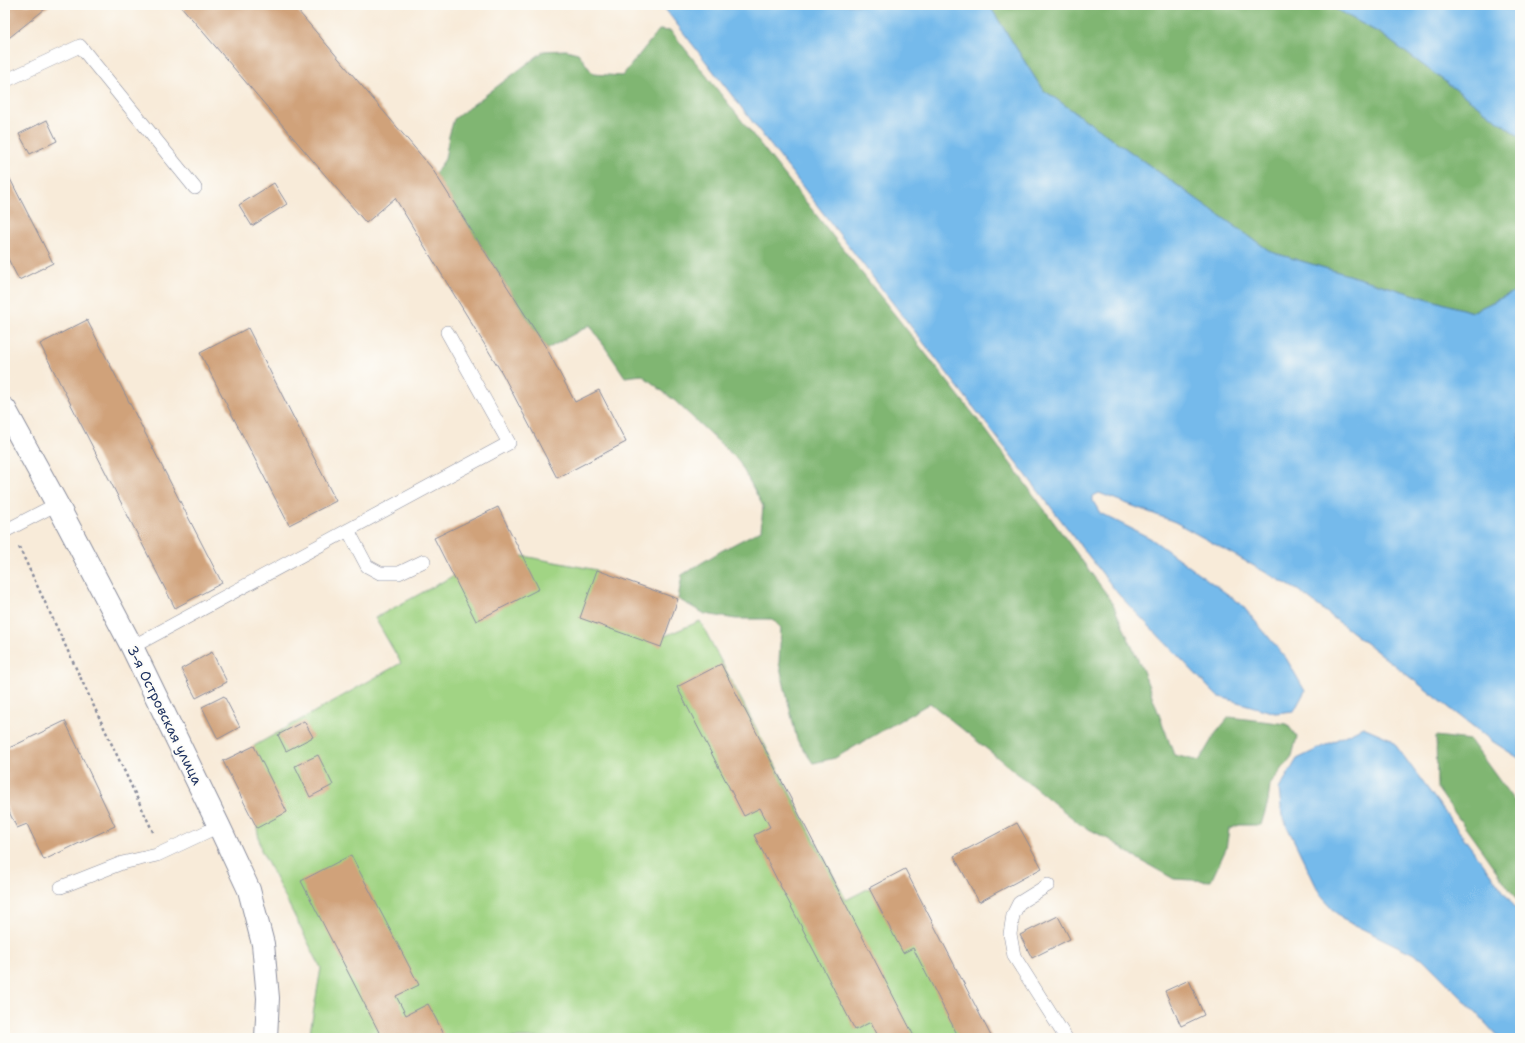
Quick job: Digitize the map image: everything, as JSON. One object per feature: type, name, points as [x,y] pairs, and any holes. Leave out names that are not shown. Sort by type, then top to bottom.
[{"type":"street","name":"3-я Островская улица","points":[[5,409],[132,647],[249,890],[263,944],[268,998],[266,1038]]},
{"type":"lane","points":[[5,81],[80,46],[195,188]]},
{"type":"lane","points":[[132,647],[509,443],[447,332]]},
{"type":"lane","points":[[8,530],[57,504]]},
{"type":"lane","points":[[348,530],[367,566],[380,573],[399,573],[424,561]]},
{"type":"lane","points":[[61,887],[122,863],[157,855],[219,826]]},
{"type":"lane","points":[[1048,885],[1019,903],[1013,915],[1010,934],[1014,956],[1066,1038]]},
{"type":"path","points":[[8,530],[163,852]]},
{"type":"green space","points":[[989,5],[1328,5],[1381,34],[1520,137],[1520,289],[1472,312],[1271,252],[1042,89]]},
{"type":"green space","points":[[659,30],[671,31],[985,429],[1111,600],[1143,671],[1174,755],[1199,761],[1215,734],[1229,717],[1287,724],[1297,737],[1292,756],[1270,785],[1268,802],[1261,825],[1239,825],[1229,829],[1226,849],[1211,881],[1174,879],[1140,860],[1110,840],[1081,825],[930,703],[835,758],[813,763],[797,740],[779,663],[781,628],[772,619],[736,619],[705,614],[678,599],[682,575],[721,551],[761,530],[763,506],[738,460],[675,401],[642,375],[625,377],[590,325],[547,349],[435,174],[445,159],[454,119],[544,51],[566,50],[578,53],[593,74],[622,76]]},
{"type":"green space","points":[[523,556],[597,570],[665,636],[700,621],[846,900],[891,877],[975,1038],[309,1038],[321,968],[261,850],[257,828],[254,746],[401,663],[375,618],[453,576]]},
{"type":"green space","points":[[1436,736],[1470,740],[1520,809],[1520,904],[1437,788]]},
{"type":"water","points":[[662,5],[989,5],[1042,89],[1271,252],[1472,312],[1520,289],[1520,759],[1492,741],[1299,591],[1175,522],[1099,493],[1093,496],[1093,501],[1100,513],[1150,538],[1241,604],[1286,658],[1305,691],[1294,711],[1275,713],[1217,696],[1119,595]]},
{"type":"water","points":[[1328,5],[1520,5],[1520,137],[1381,34]]},
{"type":"water","points":[[1363,727],[1391,739],[1520,914],[1520,1038],[1499,1038],[1422,958],[1342,919],[1321,896],[1282,816],[1279,789],[1297,759]]},
{"type":"building","points":[[5,5],[50,5],[5,41]]},
{"type":"building","points":[[180,5],[293,5],[431,167],[547,349],[575,402],[599,390],[626,442],[557,478],[502,373],[395,198],[366,223]]},
{"type":"building","points":[[47,120],[57,141],[30,154],[19,134]]},
{"type":"building","points":[[5,169],[53,263],[19,280],[5,253]]},
{"type":"building","points":[[274,183],[287,204],[252,226],[239,205]]},
{"type":"building","points":[[87,320],[222,583],[175,608],[40,344]]},
{"type":"building","points":[[248,328],[336,501],[289,525],[200,353]]},
{"type":"building","points":[[498,507],[539,589],[476,621],[434,538]]},
{"type":"building","points":[[597,570],[678,599],[661,647],[580,618]]},
{"type":"building","points":[[212,652],[227,682],[196,698],[181,669]]},
{"type":"building","points":[[721,664],[915,1038],[879,1038],[871,1022],[855,1030],[754,835],[770,827],[760,808],[744,816],[677,687]]},
{"type":"building","points":[[224,696],[240,727],[218,739],[202,707]]},
{"type":"building","points":[[65,721],[115,826],[44,860],[27,824],[17,828],[5,804],[5,750]]},
{"type":"building","points":[[304,721],[313,737],[286,751],[278,735]]},
{"type":"building","points":[[254,746],[287,812],[257,828],[223,761]]},
{"type":"building","points":[[318,755],[333,785],[310,797],[295,766]]},
{"type":"building","points":[[1017,823],[1042,868],[979,902],[954,856]]},
{"type":"building","points":[[351,855],[419,985],[396,996],[406,1015],[428,1004],[446,1038],[382,1038],[301,881]]},
{"type":"building","points":[[905,869],[992,1038],[959,1038],[913,948],[903,953],[869,888]]},
{"type":"building","points":[[1058,916],[1070,939],[1032,958],[1020,935]]},
{"type":"building","points":[[1189,980],[1204,1015],[1181,1026],[1165,991]]}]
